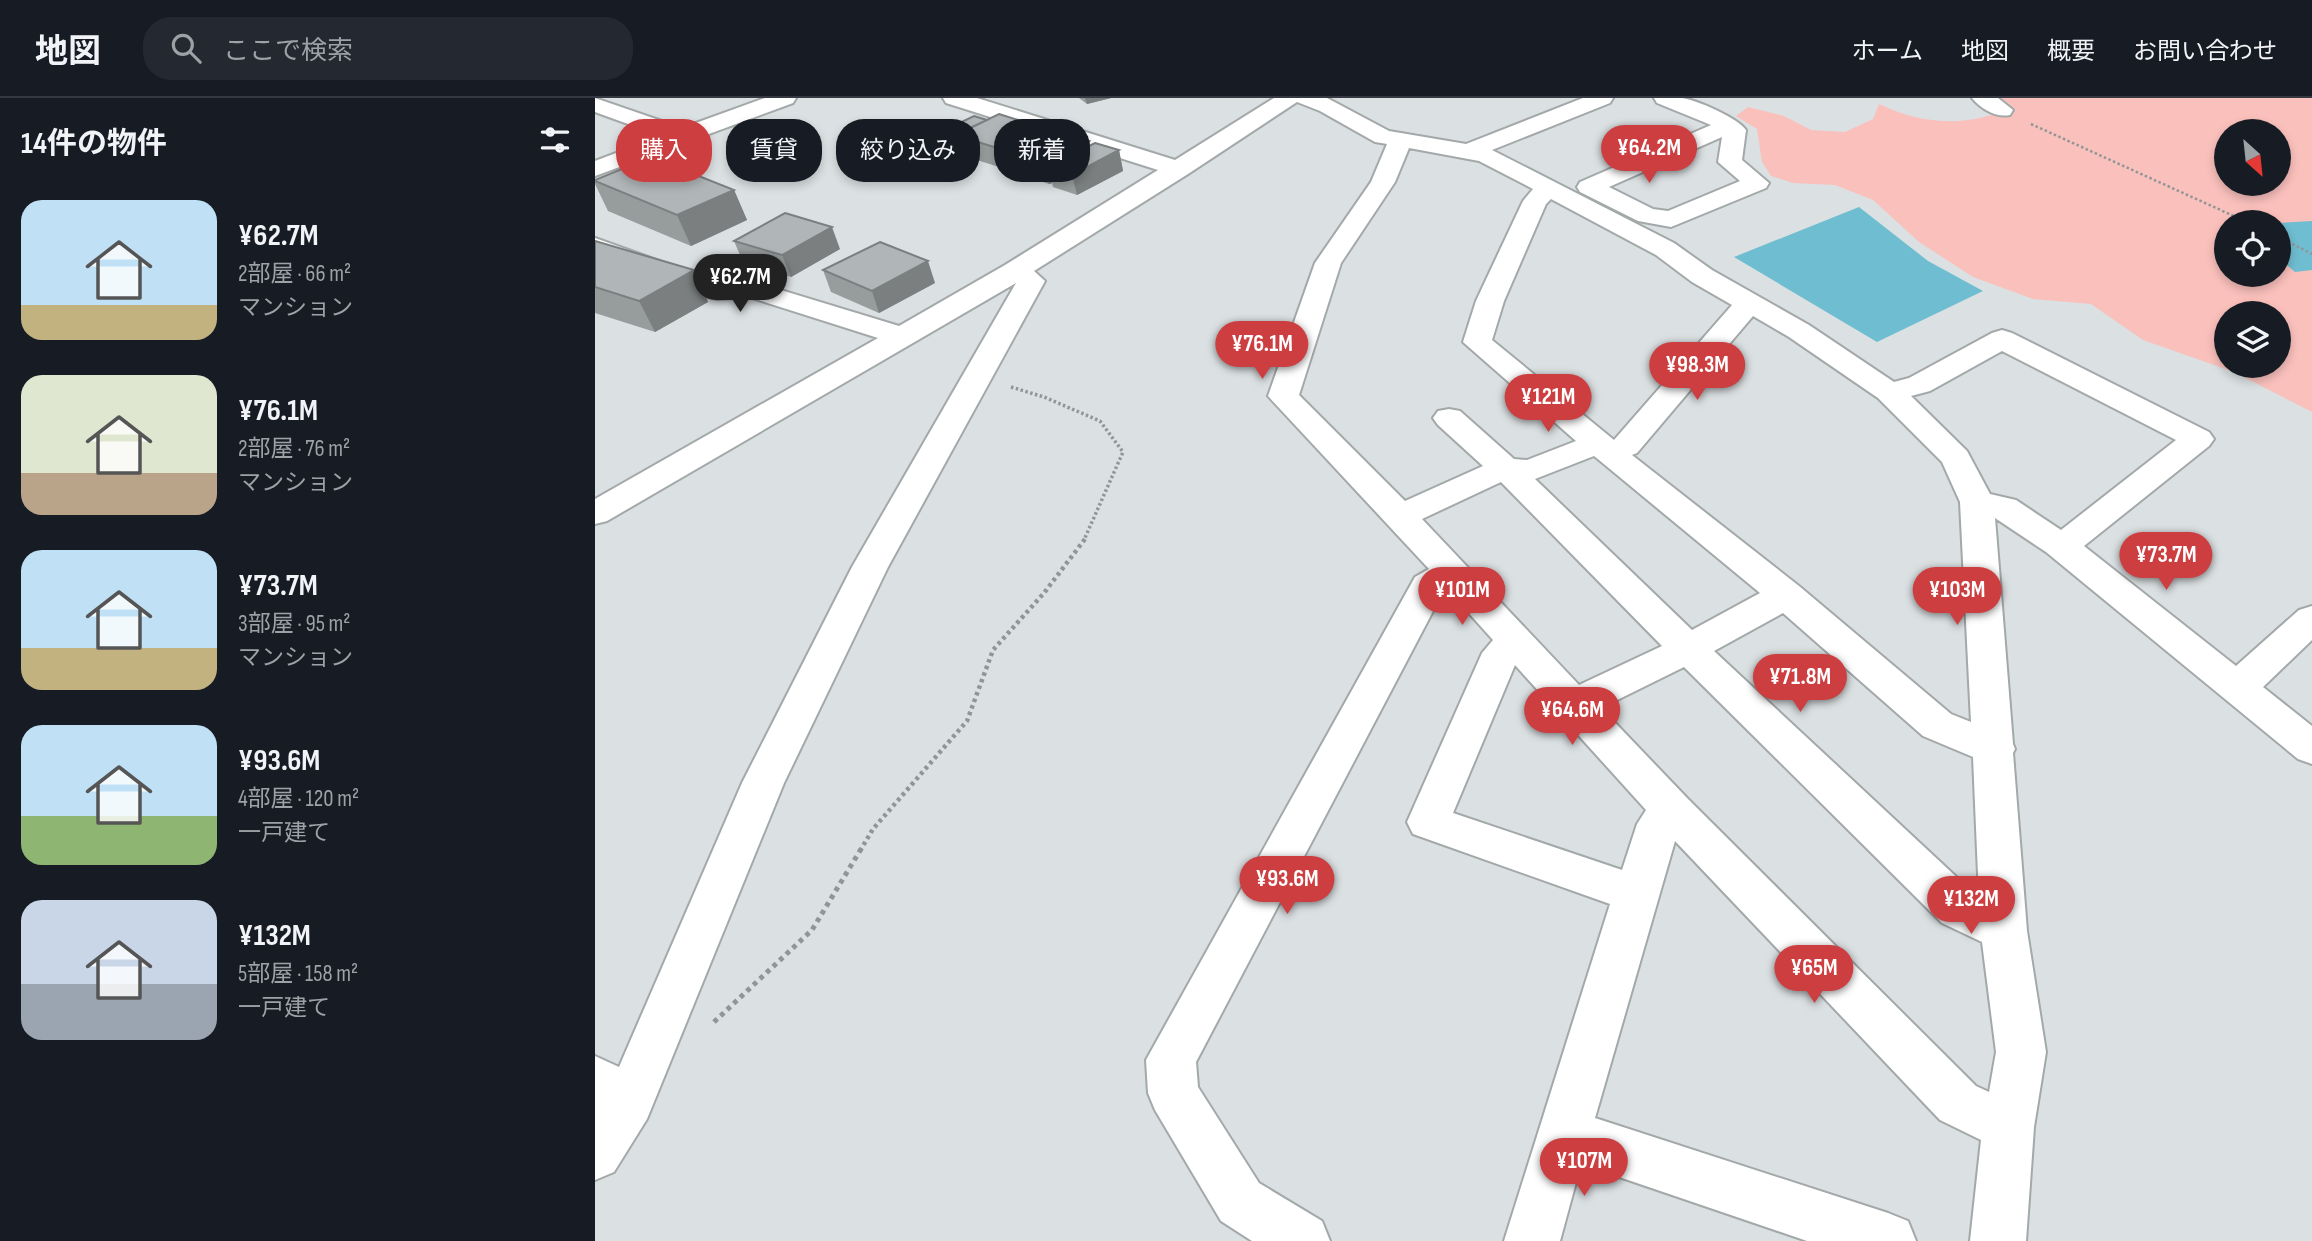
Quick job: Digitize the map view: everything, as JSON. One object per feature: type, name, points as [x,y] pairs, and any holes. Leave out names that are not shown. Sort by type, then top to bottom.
[{"type":"street","points":[[712,125],[785,98]]},
{"type":"street","points":[[954,98],[1180,169]]},
{"type":"street","points":[[595,513],[1015,271],[1289,98]]},
{"type":"street","points":[[1306,98],[1328,106],[1383,136],[1487,156],[1665,249],[1702,276],[1799,331],[1889,392],[1956,458],[1977,502],[1995,748],[2004,931],[2021,1052],[2008,1127],[1998,1241]]},
{"type":"street","points":[[1469,151],[1602,98]]},
{"type":"street","points":[[1983,98],[2002,110]]},
{"type":"street","points":[[1679,100],[1735,130]]},
{"type":"street","points":[[595,104],[636,119]]},
{"type":"street","points":[[1735,130],[1730,162],[1757,183],[1671,219],[1647,216],[1589,187],[1713,131],[1735,130]]},
{"type":"street","points":[[1400,140],[1383,181],[1328,263],[1283,396],[1399,516],[1673,811],[1958,1103],[2008,1127]]},
{"type":"street","points":[[595,169],[616,161]]},
{"type":"street","points":[[1547,189],[1535,201],[1490,301],[1477,342],[1786,595],[1937,725],[1995,748]]},
{"type":"street","points":[[595,246],[717,291],[751,289],[901,336]]},
{"type":"street","points":[[595,1154],[612,1091],[870,567],[1031,281],[1015,271]]},
{"type":"street","points":[[1399,516],[1505,468],[1530,470],[1604,448],[1626,446],[1748,303]]},
{"type":"street","points":[[1889,392],[1919,385],[2002,339],[2198,439],[2075,537],[2058,544]]},
{"type":"street","points":[[1449,418],[1505,468],[1958,909],[2004,931]]},
{"type":"street","points":[[1977,502],[2004,508],[2058,544],[2312,748]]},
{"type":"street","points":[[1302,1241],[1240,1202],[1173,1093],[1171,1060],[1428,586],[1450,572]]},
{"type":"street","points":[[1574,704],[1688,649],[1786,595]]},
{"type":"street","points":[[2238,687],[2305,635]]},
{"type":"street","points":[[1515,642],[1501,653],[1428,822],[1636,894]]},
{"type":"street","points":[[1532,1241],[1636,894],[1659,824],[1673,811]]},
{"type":"street","points":[[1564,1133],[1888,1241]]},
{"type":"path","points":[[2002,110],[2222,210]]},
{"type":"path","points":[[2291,243],[2312,254]]},
{"type":"path","points":[[711,1025],[813,930],[873,829],[967,721],[993,650],[1044,593],[1084,540],[1123,452],[1100,421],[1045,397],[977,376]]},
{"type":"shaded area","points":[[2001,98],[2312,98],[2312,412],[2246,378],[2291,378],[2291,301],[2214,301],[2214,365],[2143,340],[2091,304],[2033,299],[1973,277],[1919,242],[1873,200],[1835,185],[1793,183],[1771,176],[1762,162],[1757,129],[1736,116],[1748,107],[1784,116],[1811,130],[1845,132],[1873,119],[1879,104],[1911,116],[1945,121],[1962,121],[2011,106]]},
{"type":"water","points":[[1859,207],[1928,261],[1983,291],[1877,342],[1734,257]]},
{"type":"water","points":[[2312,221],[2312,270],[2295,272],[2291,268],[2291,222]]},
{"type":"building","points":[[999,114],[1015,119],[994,119],[994,147],[980,143],[980,123]]},
{"type":"building","points":[[974,116],[987,120],[980,123],[980,119],[968,119]]},
{"type":"building","points":[[1095,143],[1119,150],[1090,165],[1090,145]]},
{"type":"building","points":[[616,171],[616,182],[712,181],[734,190],[677,215],[595,180]]},
{"type":"building","points":[[785,213],[832,227],[782,255],[734,241]]},
{"type":"building","points":[[595,241],[694,270],[639,301],[595,287]]},
{"type":"building","points":[[880,242],[928,261],[872,291],[823,270]]}]
